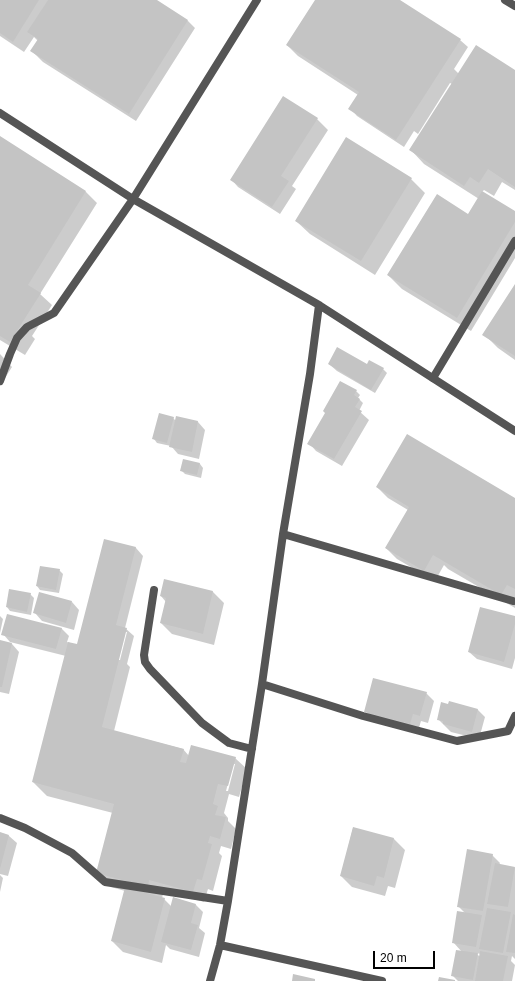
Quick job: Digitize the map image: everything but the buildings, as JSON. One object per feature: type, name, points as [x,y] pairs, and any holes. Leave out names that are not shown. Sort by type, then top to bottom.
[{"type":"street","points":[[0,381],[17,338],[27,327],[54,313],[133,199],[257,0]]},
{"type":"street","points":[[505,0],[515,6]]},
{"type":"street","points":[[0,113],[133,199],[319,305],[515,431]]},
{"type":"street","points":[[433,378],[515,241]]},
{"type":"street","points":[[210,981],[220,945],[228,901],[262,684],[283,534],[310,374],[319,305]]},
{"type":"street","points":[[283,534],[513,601]]},
{"type":"street","points":[[154,590],[144,655],[145,662],[150,670],[202,723],[229,743],[252,749]]},
{"type":"street","points":[[262,684],[364,716],[457,741],[508,731],[515,716]]},
{"type":"street","points":[[0,818],[25,828],[72,853],[105,882],[228,901]]},
{"type":"street","points":[[220,945],[382,981]]}]
